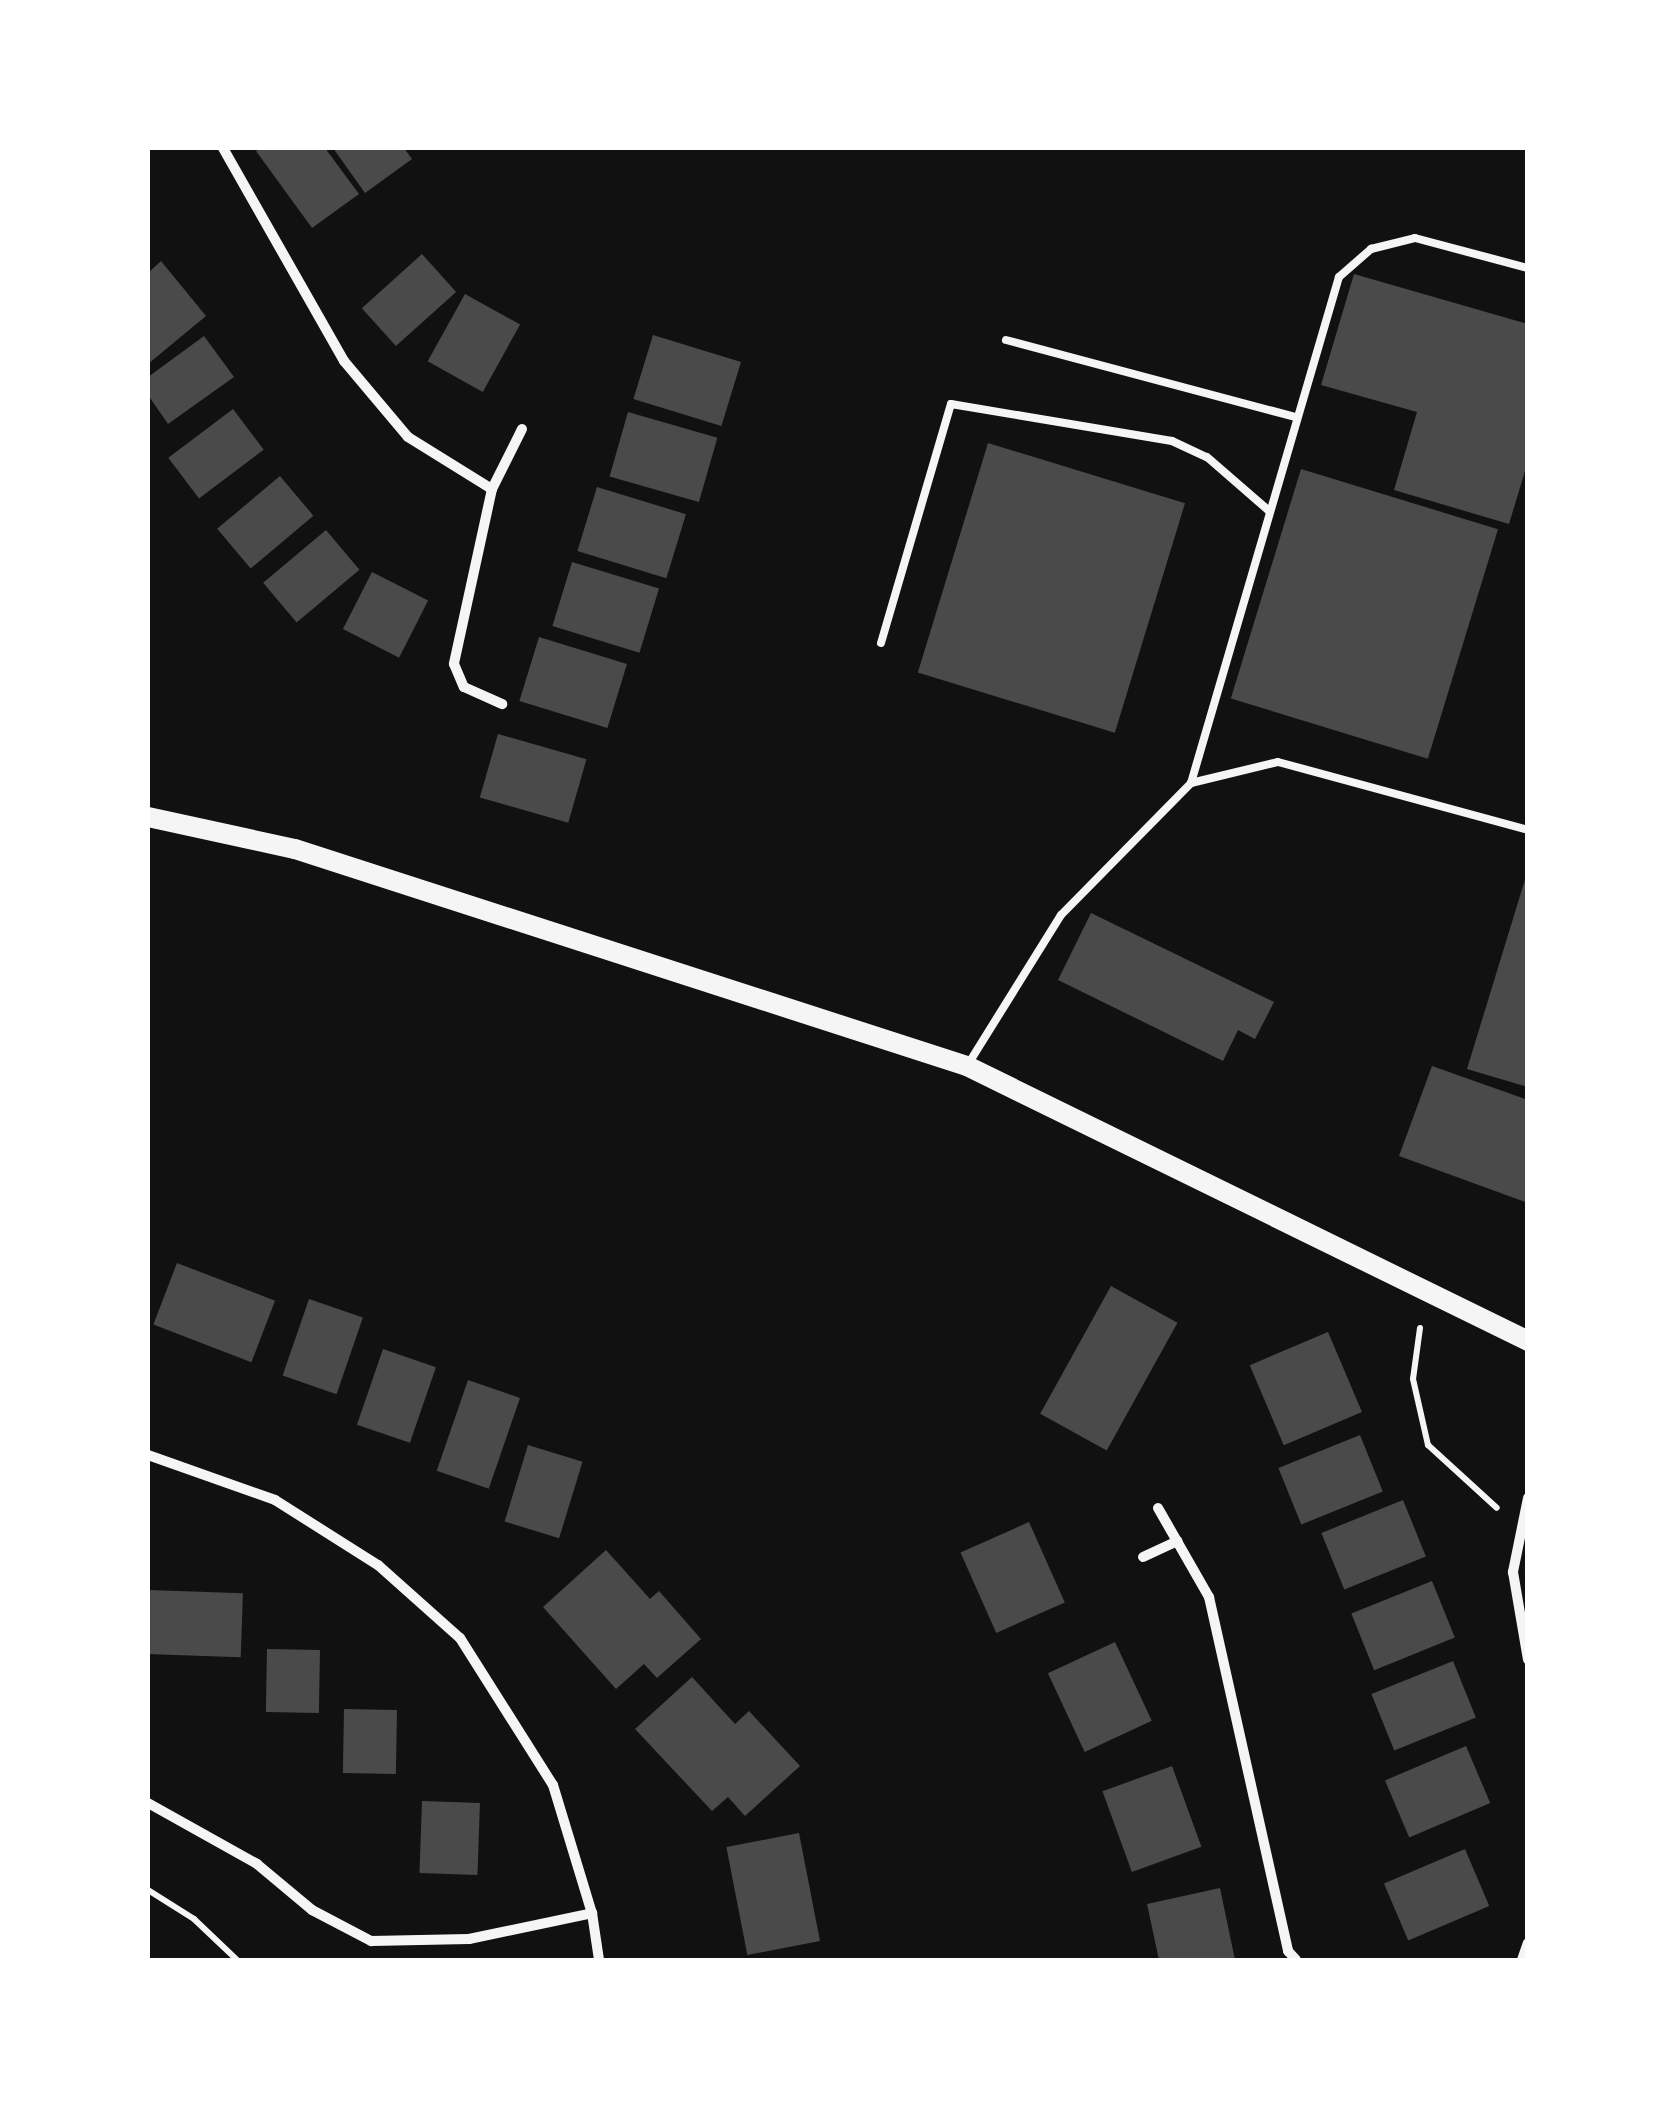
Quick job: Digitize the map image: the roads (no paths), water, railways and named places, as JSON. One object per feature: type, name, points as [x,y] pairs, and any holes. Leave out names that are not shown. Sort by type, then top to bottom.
[{"type":"main road","points":[[148,817],[295,849],[967,1066],[1528,1341]]},
{"type":"street","points":[[224,148],[344,361],[408,437],[492,489]]},
{"type":"street","points":[[502,704],[464,687],[454,664],[492,489],[522,430]]},
{"type":"street","points":[[148,1456],[275,1500],[378,1565],[460,1638],[553,1784],[592,1913],[600,1960]]},
{"type":"street","points":[[1528,1498],[1513,1572],[1528,1660]]},
{"type":"street","points":[[1158,1508],[1208,1597],[1288,1951],[1296,1960]]},
{"type":"street","points":[[1142,1557],[1177,1540]]},
{"type":"street","points":[[148,1803],[257,1864],[312,1910],[371,1941],[469,1939],[592,1913]]},
{"type":"street","points":[[1522,1960],[1528,1942]]},
{"type":"lane","points":[[967,1066],[1061,915],[1191,783],[1339,277],[1371,249],[1414,238],[1528,268]]},
{"type":"lane","points":[[1006,340],[1295,417]]},
{"type":"lane","points":[[880,644],[950,404],[1172,441],[1207,457],[1268,510]]},
{"type":"lane","points":[[1191,783],[1278,762],[1528,830]]}]
